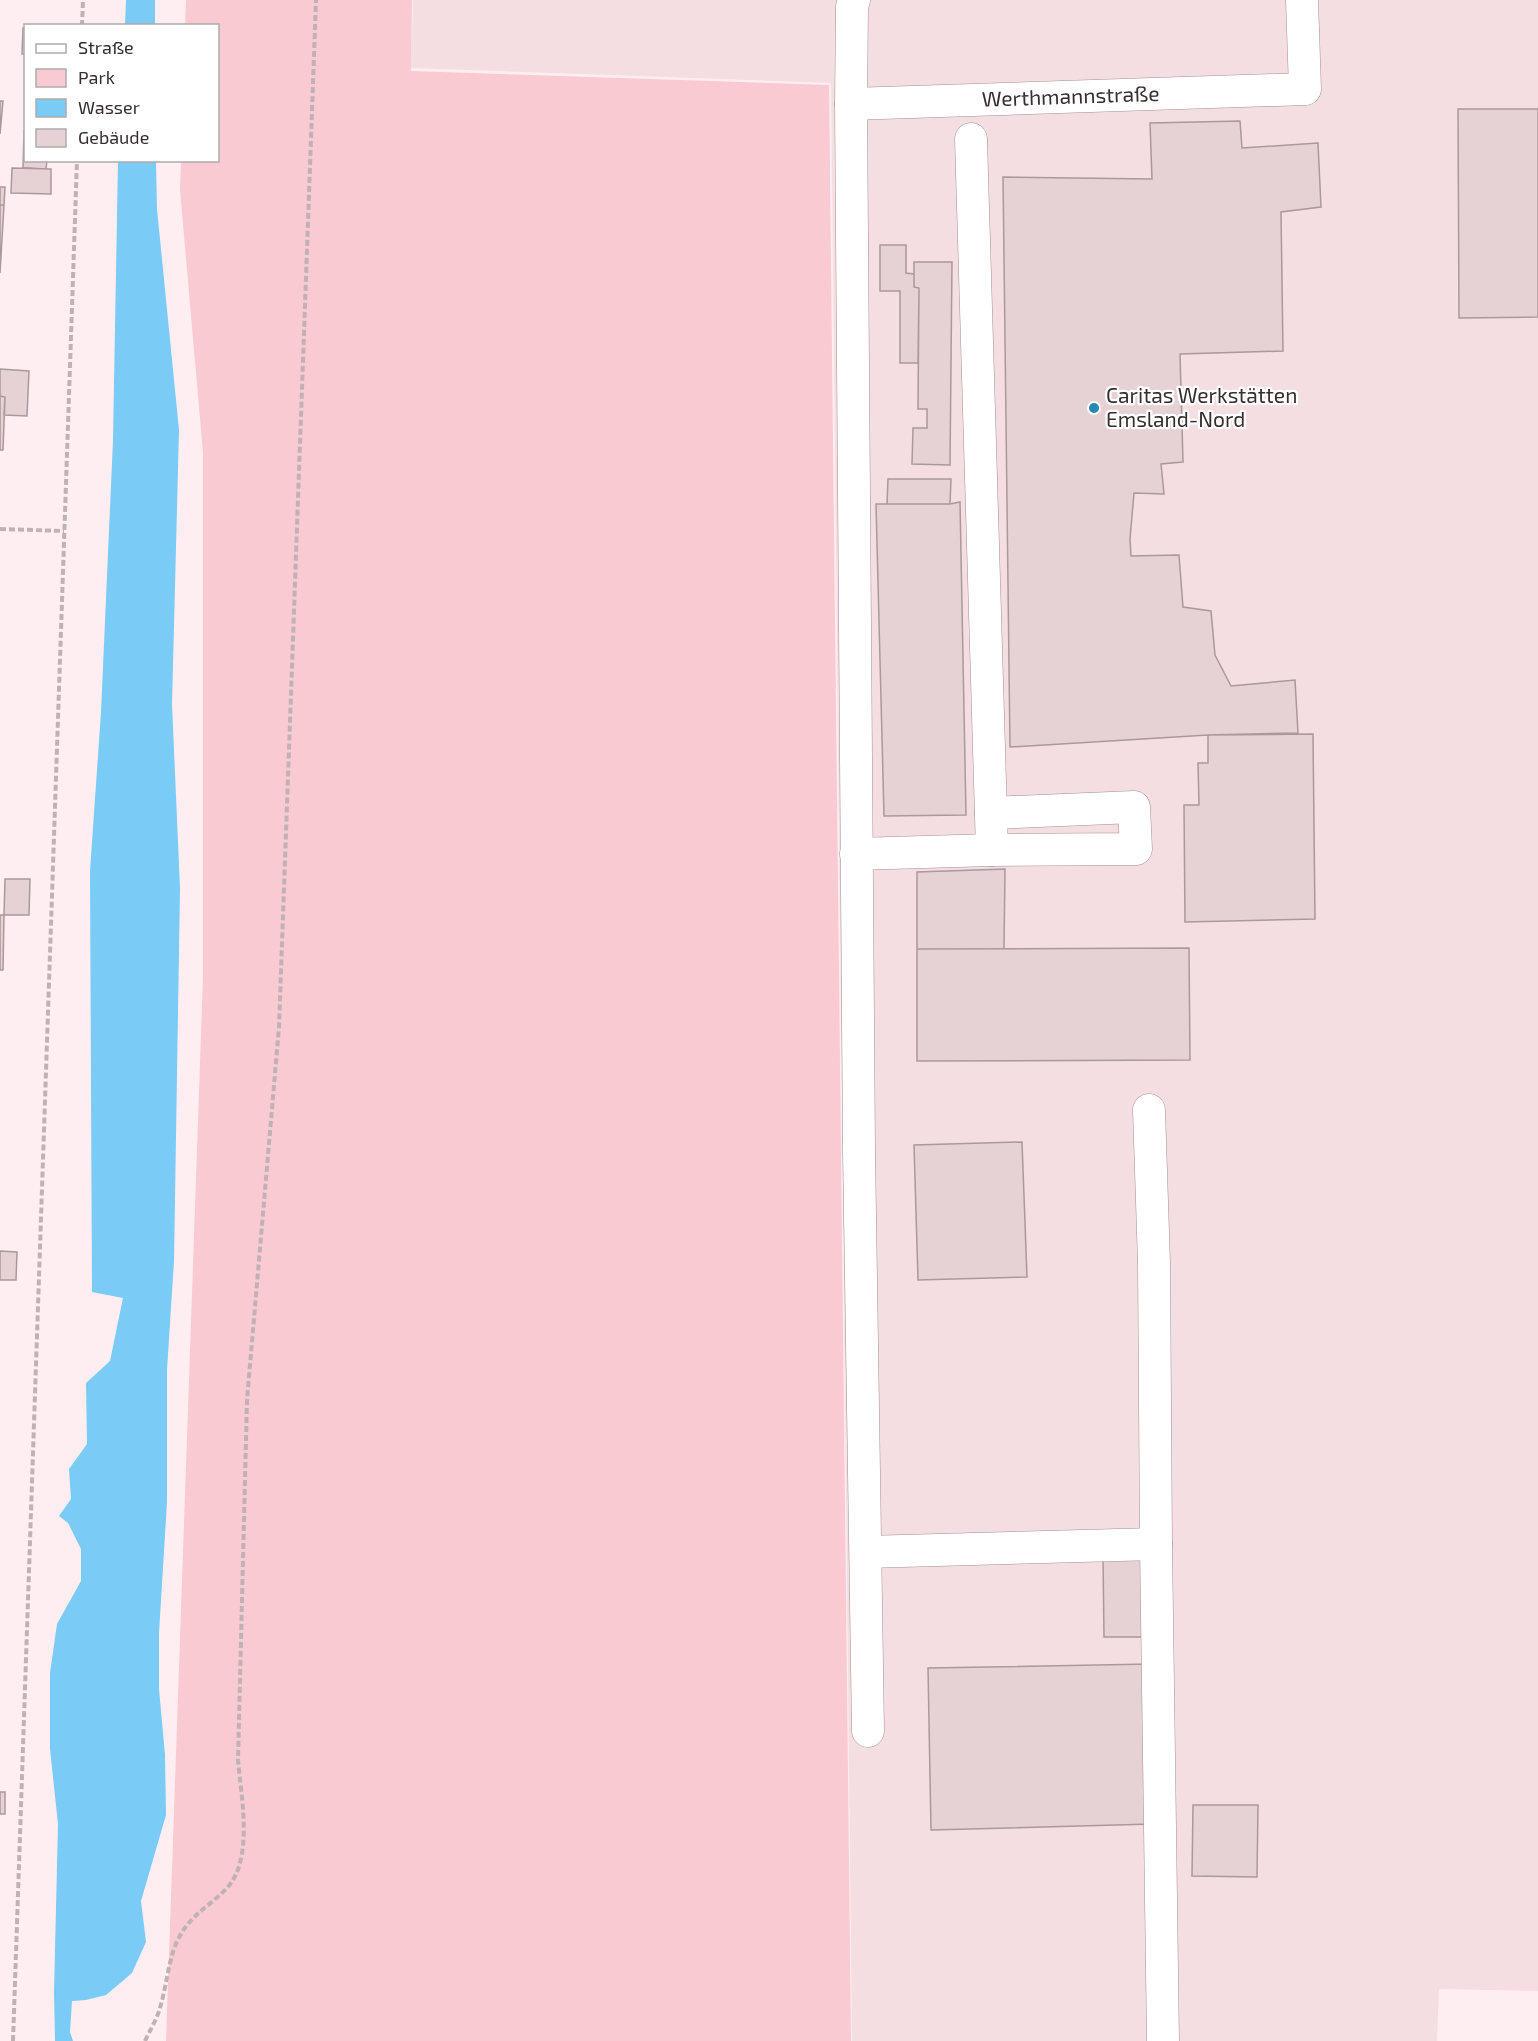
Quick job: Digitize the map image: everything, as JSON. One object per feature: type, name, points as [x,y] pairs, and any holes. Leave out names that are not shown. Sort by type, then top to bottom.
[{"type":"street","points":[[854,0],[851,104],[856,854],[868,1731]]},
{"type":"street","name":"Werthmannstraße","points":[[851,104],[1305,89],[1302,0]]},
{"type":"street","points":[[971,140],[992,850]]},
{"type":"street","points":[[856,854],[1136,849],[1134,807],[991,813]]},
{"type":"street","points":[[1149,1110],[1154,1263],[1163,2041]]},
{"type":"street","points":[[866,1552],[1156,1544]]},
{"type":"path","points":[[82,0],[82,24]]},
{"type":"path","points":[[145,2041],[159,2011],[175,1946],[189,1921],[228,1887],[239,1867],[243,1840],[238,1760],[247,1400],[279,1027],[316,0]]},
{"type":"path","points":[[13,2041],[77,162]]},
{"type":"path","points":[[0,529],[64,531]]},
{"type":"shaded area","points":[[413,0],[1538,0],[1538,1991],[1439,1989],[1437,2041],[852,2041],[831,83],[411,68]]},
{"type":"green space","points":[[186,0],[412,0],[411,71],[829,85],[851,2041],[166,2041],[203,977],[203,453],[180,190],[181,162],[219,162],[219,24],[185,24]]},
{"type":"water","points":[[126,0],[155,0],[155,24],[125,24]]},
{"type":"water","points":[[118,162],[156,162],[157,209],[179,430],[172,704],[180,888],[174,1261],[167,1370],[167,1502],[159,1633],[159,1689],[165,1755],[166,1815],[141,1901],[146,1942],[132,1973],[106,1995],[72,2001],[70,2032],[73,2041],[55,2041],[58,1824],[50,1749],[50,1673],[57,1624],[81,1581],[81,1549],[68,1523],[59,1516],[71,1499],[69,1469],[87,1444],[86,1383],[110,1361],[123,1298],[92,1292],[90,871],[101,712],[113,440]]},
{"type":"building","points":[[23,28],[24,28],[24,54],[22,54]]},
{"type":"building","points":[[0,101],[3,101],[0,134]]},
{"type":"building","points":[[1458,109],[1538,109],[1538,317],[1459,318]]},
{"type":"building","name":"Caritas Werkstätten Emsland-Nord","points":[[1240,121],[1242,148],[1318,143],[1321,207],[1281,212],[1283,351],[1180,354],[1183,462],[1161,464],[1164,494],[1134,493],[1130,539],[1131,556],[1179,555],[1183,607],[1211,611],[1215,655],[1231,686],[1295,680],[1298,733],[1208,735],[1010,747],[1003,177],[1152,179],[1150,123]]},
{"type":"building","points":[[24,130],[24,162],[47,162],[46,169],[23,168]]},
{"type":"building","points":[[12,168],[51,169],[51,194],[11,193]]},
{"type":"building","points":[[0,187],[5,187],[4,205],[0,205]]},
{"type":"building","points":[[0,205],[4,205],[0,273]]},
{"type":"building","points":[[880,245],[906,245],[906,273],[914,274],[914,287],[919,288],[918,363],[900,363],[900,291],[880,291]]},
{"type":"building","points":[[914,262],[952,262],[950,465],[912,464],[913,428],[927,428],[927,409],[918,409],[919,288],[914,287]]},
{"type":"building","points":[[0,369],[29,371],[27,416],[4,415],[5,397],[0,396]]},
{"type":"building","points":[[0,396],[5,397],[3,450],[0,450]]},
{"type":"building","points":[[888,479],[951,479],[950,504],[887,504]]},
{"type":"building","points":[[960,502],[966,815],[884,816],[876,504]]},
{"type":"building","points":[[1313,734],[1315,919],[1185,922],[1184,805],[1199,805],[1198,763],[1208,763],[1208,735]]},
{"type":"building","points":[[1005,869],[1004,949],[917,949],[917,872]]},
{"type":"building","points":[[5,879],[30,879],[29,915],[4,915]]},
{"type":"building","points":[[0,915],[4,915],[3,970],[0,970]]},
{"type":"building","points":[[1189,948],[1190,1060],[917,1061],[917,949]]},
{"type":"building","points":[[1022,1142],[1027,1277],[918,1280],[914,1145]]},
{"type":"building","points":[[0,1251],[17,1252],[16,1280],[0,1280]]},
{"type":"building","points":[[1144,1555],[1145,1637],[1104,1637],[1103,1556]]},
{"type":"building","points":[[1150,1664],[1152,1824],[931,1830],[928,1668]]},
{"type":"building","points":[[0,1792],[5,1792],[5,1814],[0,1814]]},
{"type":"building","points":[[1193,1805],[1258,1805],[1257,1877],[1192,1876]]},
{"type":"place","name":"Caritas Werkstätten Emsland-Nord","points":[[1094,408]]}]
